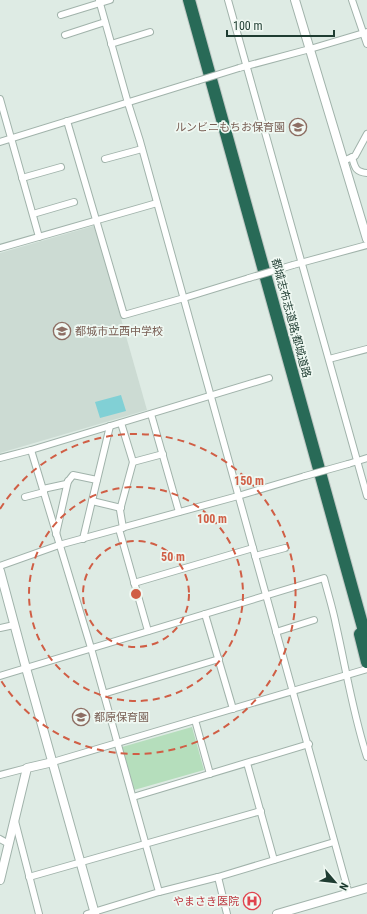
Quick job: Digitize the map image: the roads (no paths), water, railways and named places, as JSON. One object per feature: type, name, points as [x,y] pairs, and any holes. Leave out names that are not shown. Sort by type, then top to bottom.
[{"type":"highway","name":"都城志布志道路;都城道路","points":[[189,0],[367,642]]},
{"type":"highway","points":[[328,502],[367,615]]},
{"type":"highway","points":[[328,502],[367,662]]},
{"type":"street","points":[[61,15],[99,2],[110,0]]},
{"type":"street","points":[[228,0],[367,496]]},
{"type":"street","points":[[295,0],[367,238]]},
{"type":"street","points":[[352,0],[365,32],[367,44]]},
{"type":"street","points":[[99,2],[184,298],[349,894]]},
{"type":"street","points":[[65,35],[105,22]]},
{"type":"street","points":[[111,44],[150,32]]},
{"type":"street","points":[[0,142],[239,68],[310,49],[365,32]]},
{"type":"street","points":[[0,99],[39,237]]},
{"type":"street","points":[[67,121],[124,315],[367,244]]},
{"type":"street","points":[[343,161],[355,156],[367,134]]},
{"type":"street","points":[[105,159],[142,149]]},
{"type":"street","points":[[352,157],[356,169],[360,173],[367,173]]},
{"type":"street","points":[[22,178],[62,167]]},
{"type":"street","points":[[33,214],[74,202]]},
{"type":"street","points":[[0,248],[157,203]]},
{"type":"street","points":[[329,359],[367,349]]},
{"type":"street","points":[[0,458],[269,378]]},
{"type":"street","points":[[151,414],[179,512]]},
{"type":"street","points":[[121,423],[133,462],[120,510],[121,529],[134,583],[148,631]]},
{"type":"street","points":[[83,539],[110,426]]},
{"type":"street","points":[[31,450],[91,648],[159,892]]},
{"type":"street","points":[[133,462],[163,454]]},
{"type":"street","points":[[0,566],[59,546],[367,458]]},
{"type":"street","points":[[25,497],[43,490],[66,484],[73,475],[97,480]]},
{"type":"street","points":[[56,536],[68,481]]},
{"type":"street","points":[[92,501],[121,508]]},
{"type":"street","points":[[134,583],[253,548]]},
{"type":"street","points":[[255,556],[285,548]]},
{"type":"street","points":[[0,571],[53,762],[92,913],[159,892],[218,877],[334,842]]},
{"type":"street","points":[[0,676],[324,578],[336,625],[346,675],[367,757]]},
{"type":"street","points":[[205,614],[232,709]]},
{"type":"street","points":[[276,632],[314,620]]},
{"type":"street","points":[[0,628],[14,624]]},
{"type":"street","points":[[103,694],[219,659]]},
{"type":"street","points":[[0,775],[53,762],[367,669]]},
{"type":"street","points":[[194,720],[210,774]]},
{"type":"street","points":[[133,797],[308,744]]},
{"type":"street","points":[[247,763],[274,860]]},
{"type":"street","points":[[0,880],[27,768]]},
{"type":"street","points":[[29,877],[146,845],[261,811]]},
{"type":"street","points":[[15,821],[39,914]]},
{"type":"street","points":[[0,839],[9,844]]},
{"type":"street","points":[[218,877],[227,914]]},
{"type":"street","points":[[277,914],[367,888]]},
{"type":"water","points":[[121,395],[126,411],[100,418],[95,402]]},
{"type":"place","name":"ルンビニもちお保育園","points":[[298,127]]},
{"type":"place","name":"都城市立西中学校","points":[[62,331]]},
{"type":"place","name":"都原保育園","points":[[81,717]]},
{"type":"place","name":"やまさき医院","points":[[252,901]]}]
